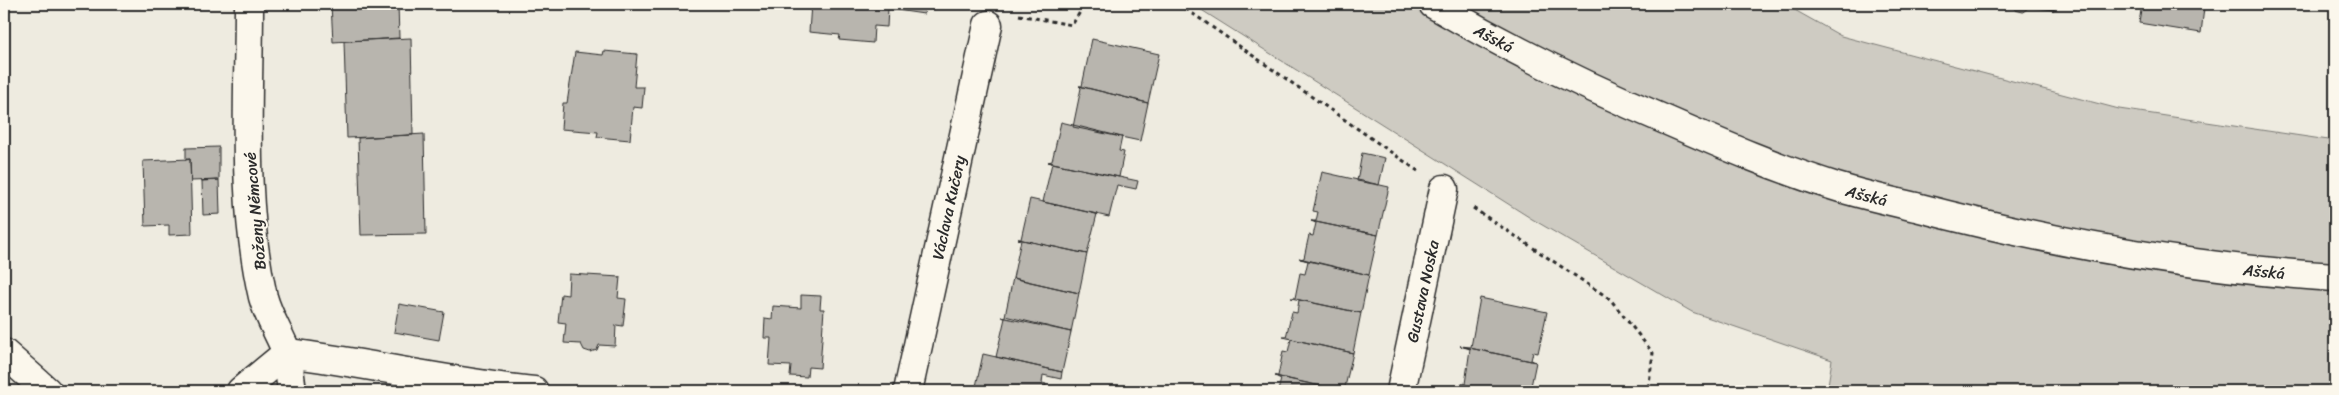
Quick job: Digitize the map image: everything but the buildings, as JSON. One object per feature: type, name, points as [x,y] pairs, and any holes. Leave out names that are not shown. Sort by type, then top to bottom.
[{"type":"street","name":"Boženy Němcové","points":[[249,4],[249,175],[253,230],[264,298],[288,353],[292,391]]},
{"type":"street","name":"Ašská","points":[[1433,4],[1492,39],[1616,99],[1732,149],[1837,187],[1958,219],[2092,248],[2216,265],[2335,277]]},
{"type":"street","name":"Václava Kučery","points":[[908,391],[988,25]]},
{"type":"street","name":"Gustava Noska","points":[[1401,391],[1444,189]]},
{"type":"street","points":[[4,353],[47,391]]},
{"type":"street","points":[[241,391],[288,353],[352,361],[474,385],[534,391]]},
{"type":"path","points":[[988,25],[992,10],[1072,25],[1085,4]]},
{"type":"shaded area","points":[[1192,4],[1784,4],[1841,36],[2119,109],[2335,141],[2335,391],[2100,389],[2099,391],[1827,391],[1832,360],[1692,312],[1532,219]]}]
